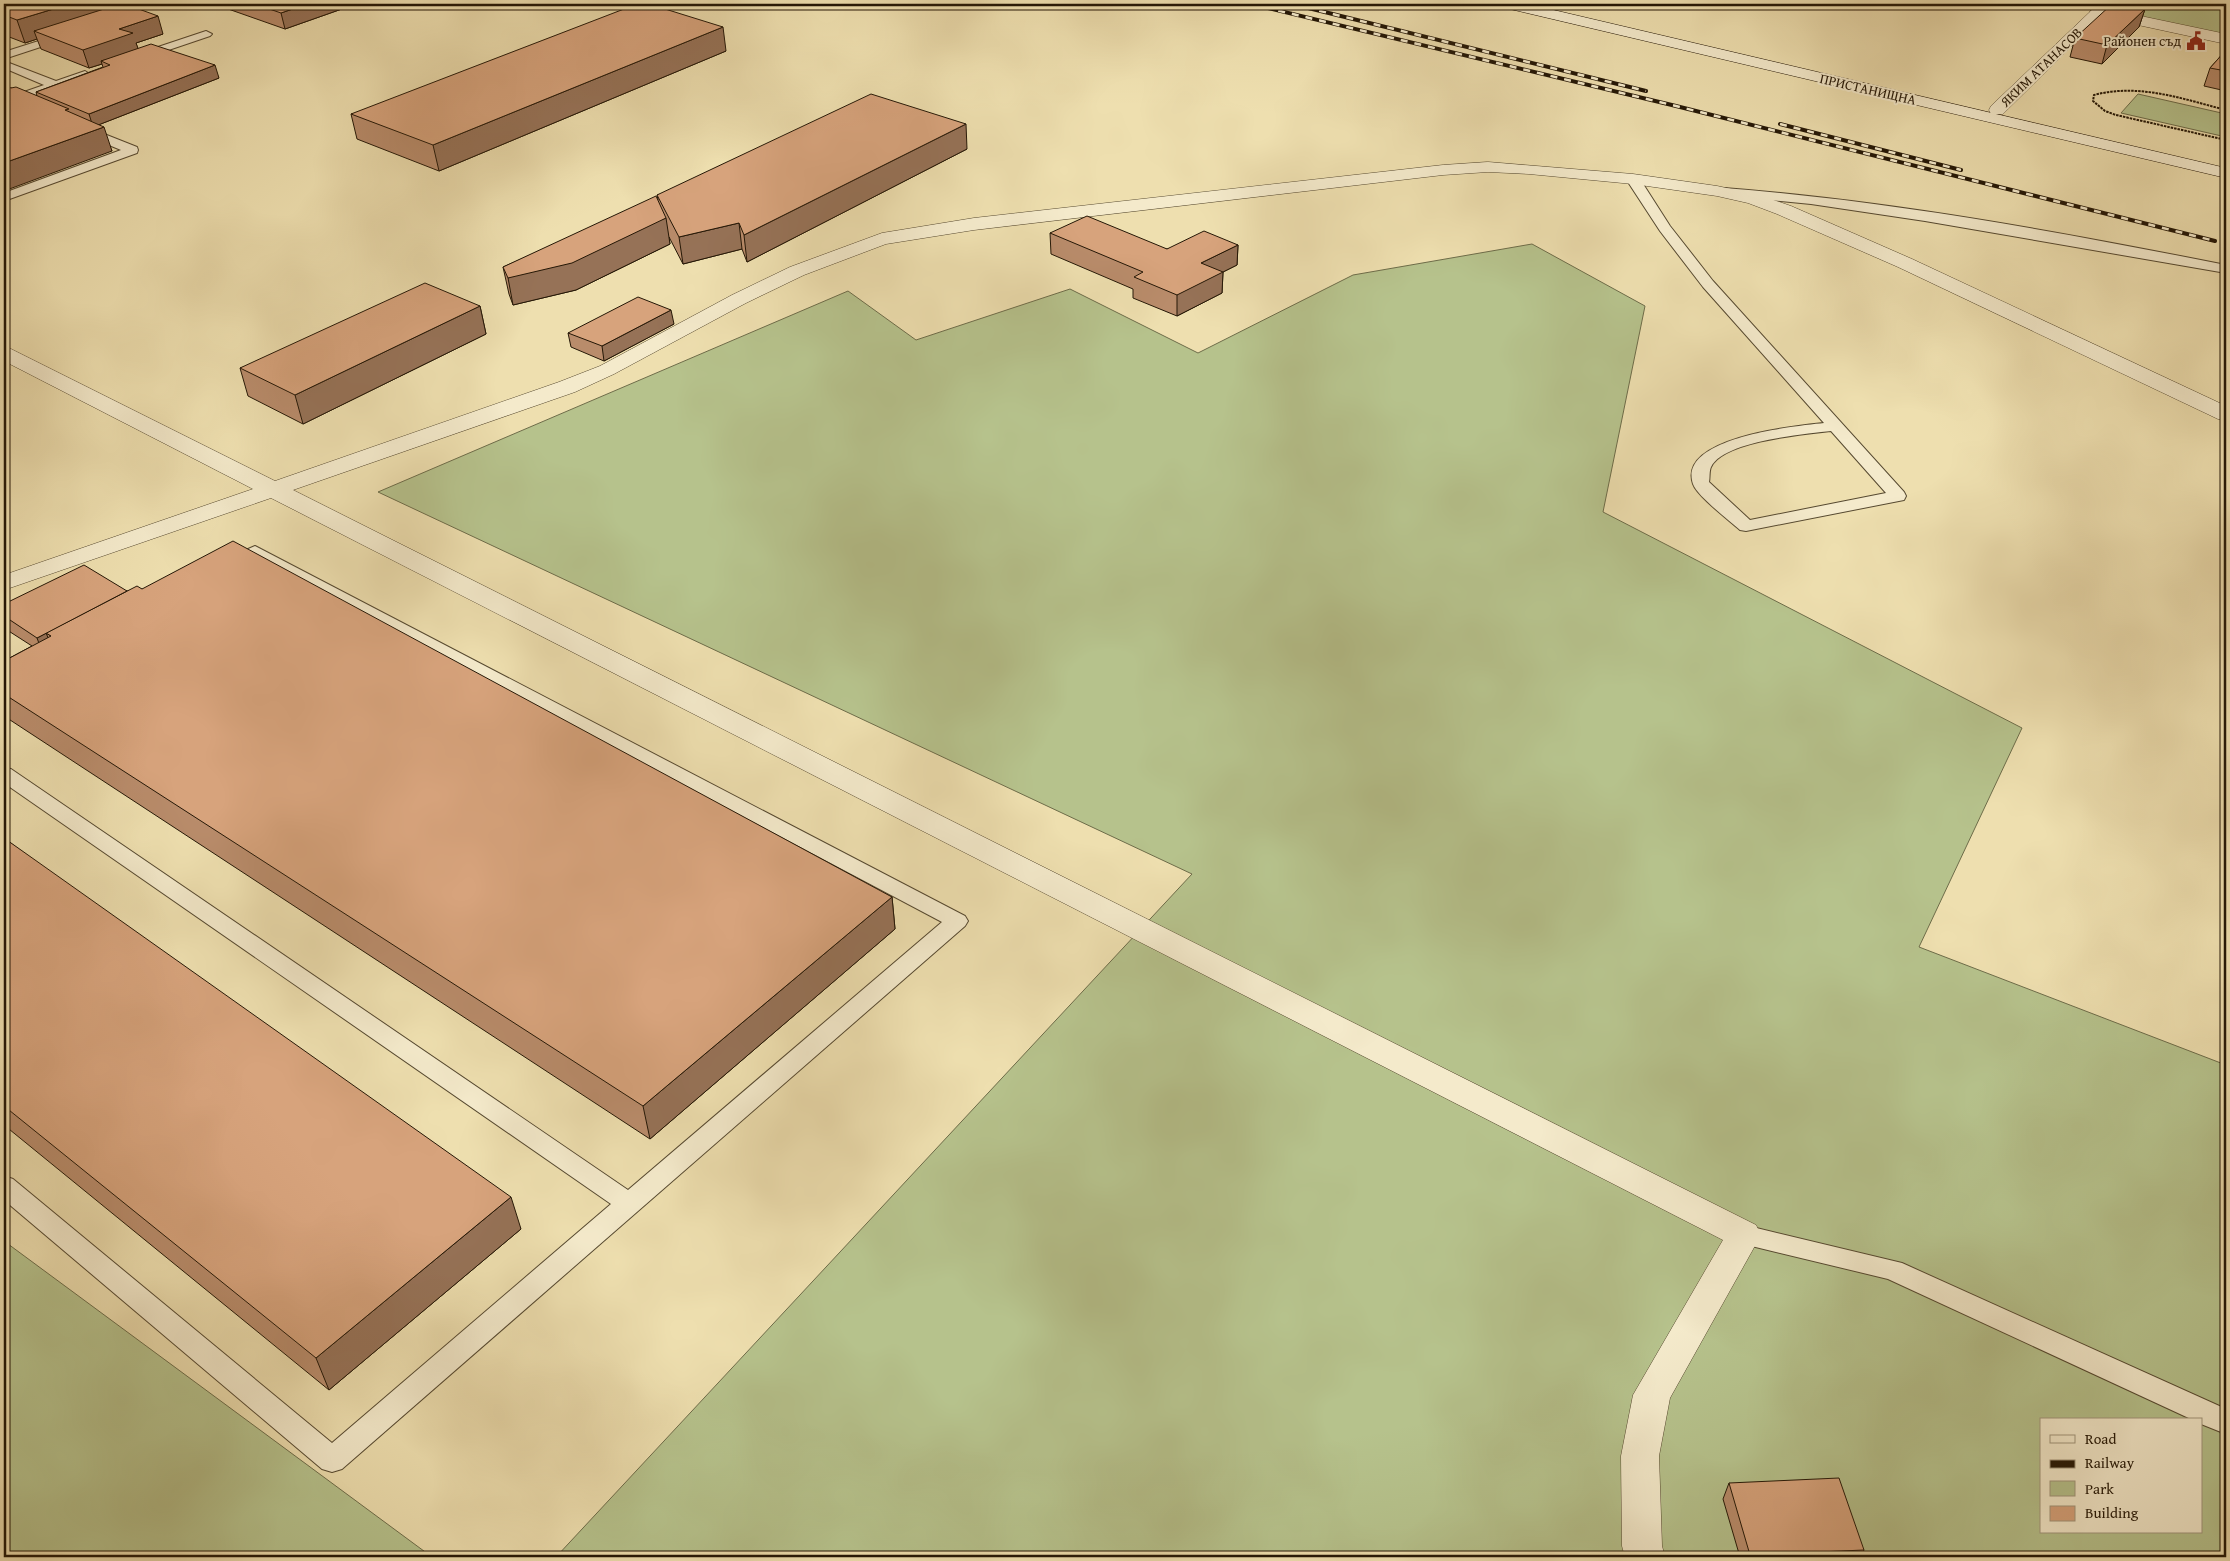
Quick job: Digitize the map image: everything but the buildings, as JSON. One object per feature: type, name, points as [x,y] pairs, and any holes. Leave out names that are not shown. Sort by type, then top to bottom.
[{"type":"street","name":"ПРИСТАНИЩНА","points":[[1510,4],[2226,173]]},
{"type":"street","name":"ПРИСТАНИЩНА","points":[[1545,4],[2226,164]]},
{"type":"street","name":"ЯКИМ АТАНАСОВ","points":[[1998,110],[2103,8]]},
{"type":"street","points":[[2103,8],[2226,38]]},
{"type":"street","points":[[4,583],[567,387],[607,370],[739,299],[796,272],[882,239],[974,224],[1443,170],[1488,167],[1529,168],[1633,179],[1717,191],[1752,200],[1784,210],[1906,263],[2226,414]]},
{"type":"street","points":[[7,357],[1744,1235],[1652,1395],[1640,1456],[1642,1546],[1645,1557]]},
{"type":"lane","points":[[4,56],[77,32]]},
{"type":"lane","points":[[130,60],[206,34]]},
{"type":"lane","points":[[4,64],[55,85]]},
{"type":"lane","points":[[8,101],[93,72]]},
{"type":"lane","points":[[8,101],[31,107]]},
{"type":"lane","points":[[4,197],[132,150],[68,123]]},
{"type":"lane","points":[[1633,179],[1665,228],[1708,284],[1898,496],[1746,526],[1713,497],[1701,483],[1702,468],[1713,454],[1730,445],[1754,439],[1835,426]]},
{"type":"lane","points":[[1717,191],[1786,196],[1908,214],[2057,238],[2226,269]]},
{"type":"lane","points":[[4,1186],[332,1460],[956,921],[255,551],[212,574]]},
{"type":"lane","points":[[4,774],[630,1204]]},
{"type":"lane","points":[[1744,1235],[1893,1270],[2226,1422]]},
{"type":"path","points":[[2226,110],[2125,89],[2103,92],[2094,96],[2093,101],[2105,111],[2116,115],[2226,140]]},
{"type":"green space","points":[[2137,4],[2226,4],[2226,35],[2126,14]]},
{"type":"green space","points":[[2138,94],[2226,114],[2226,137],[2121,113]]},
{"type":"green space","points":[[1532,244],[1645,306],[1603,512],[2022,728],[1919,947],[2226,1065],[2226,1557],[556,1557],[1192,874],[378,492],[848,291],[916,340],[1070,289],[1198,353],[1353,275]]},
{"type":"green space","points":[[4,1241],[432,1557],[4,1557]]},
{"type":"railway","points":[[1251,4],[1676,106],[2215,241]]},
{"type":"railway","points":[[1292,4],[1646,91]]},
{"type":"railway","points":[[1780,124],[1961,170]]},
{"type":"place","name":"Районен съд","points":[[2196,41]]}]
